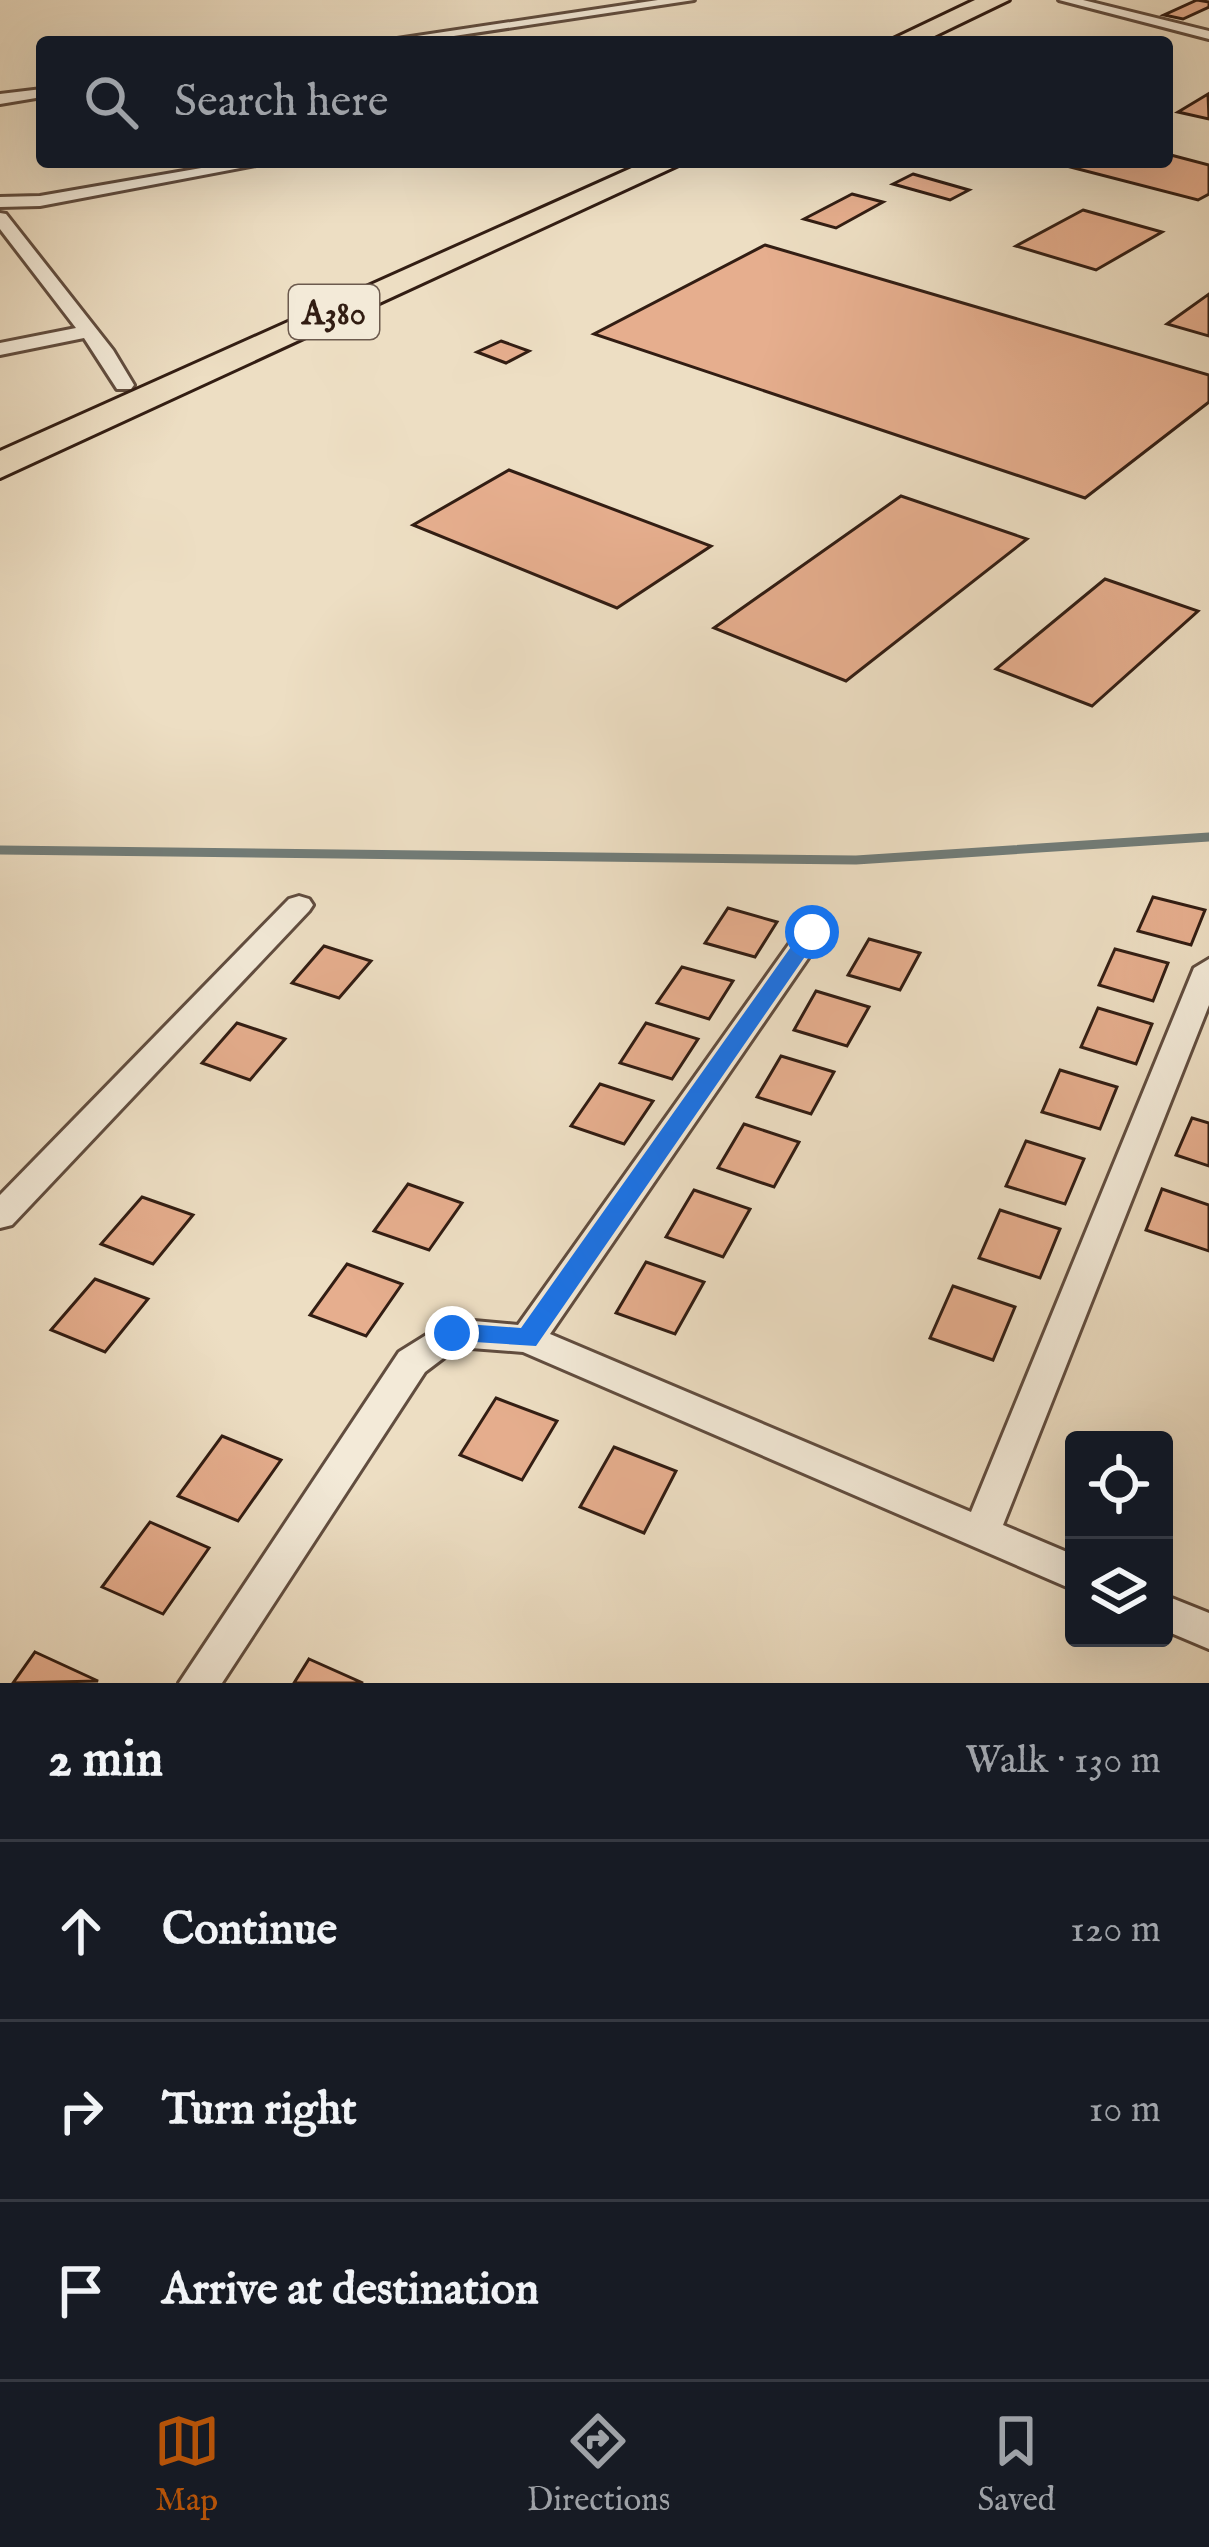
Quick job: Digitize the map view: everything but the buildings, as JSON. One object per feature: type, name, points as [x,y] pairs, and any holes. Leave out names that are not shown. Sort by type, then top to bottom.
[{"type":"highway","points":[[914,36],[996,0]]},
{"type":"highway","points":[[948,36],[1028,0]]},
{"type":"highway","name":"A380","points":[[0,441],[613,168]]},
{"type":"highway","name":"A380","points":[[0,466],[657,168]]},
{"type":"street","points":[[427,36],[687,0]]},
{"type":"street","points":[[1066,0],[1209,35]]},
{"type":"street","points":[[0,99],[36,94]]},
{"type":"street","points":[[0,202],[40,201],[230,168]]},
{"type":"street","points":[[0,218],[124,386]]},
{"type":"street","points":[[0,349],[87,332]]},
{"type":"street","points":[[0,1216],[299,904]]},
{"type":"street","points":[[527,1339],[812,932]]},
{"type":"street","points":[[981,1533],[1209,968]]},
{"type":"street","points":[[199,1683],[412,1362],[452,1333],[527,1339],[1065,1569]]},
{"type":"street","points":[[1173,1616],[1209,1631]]},
{"type":"waterway","points":[[0,850],[856,860],[1209,837]]},
{"type":"route","points":[[452,1333],[527,1339],[812,932]]}]
